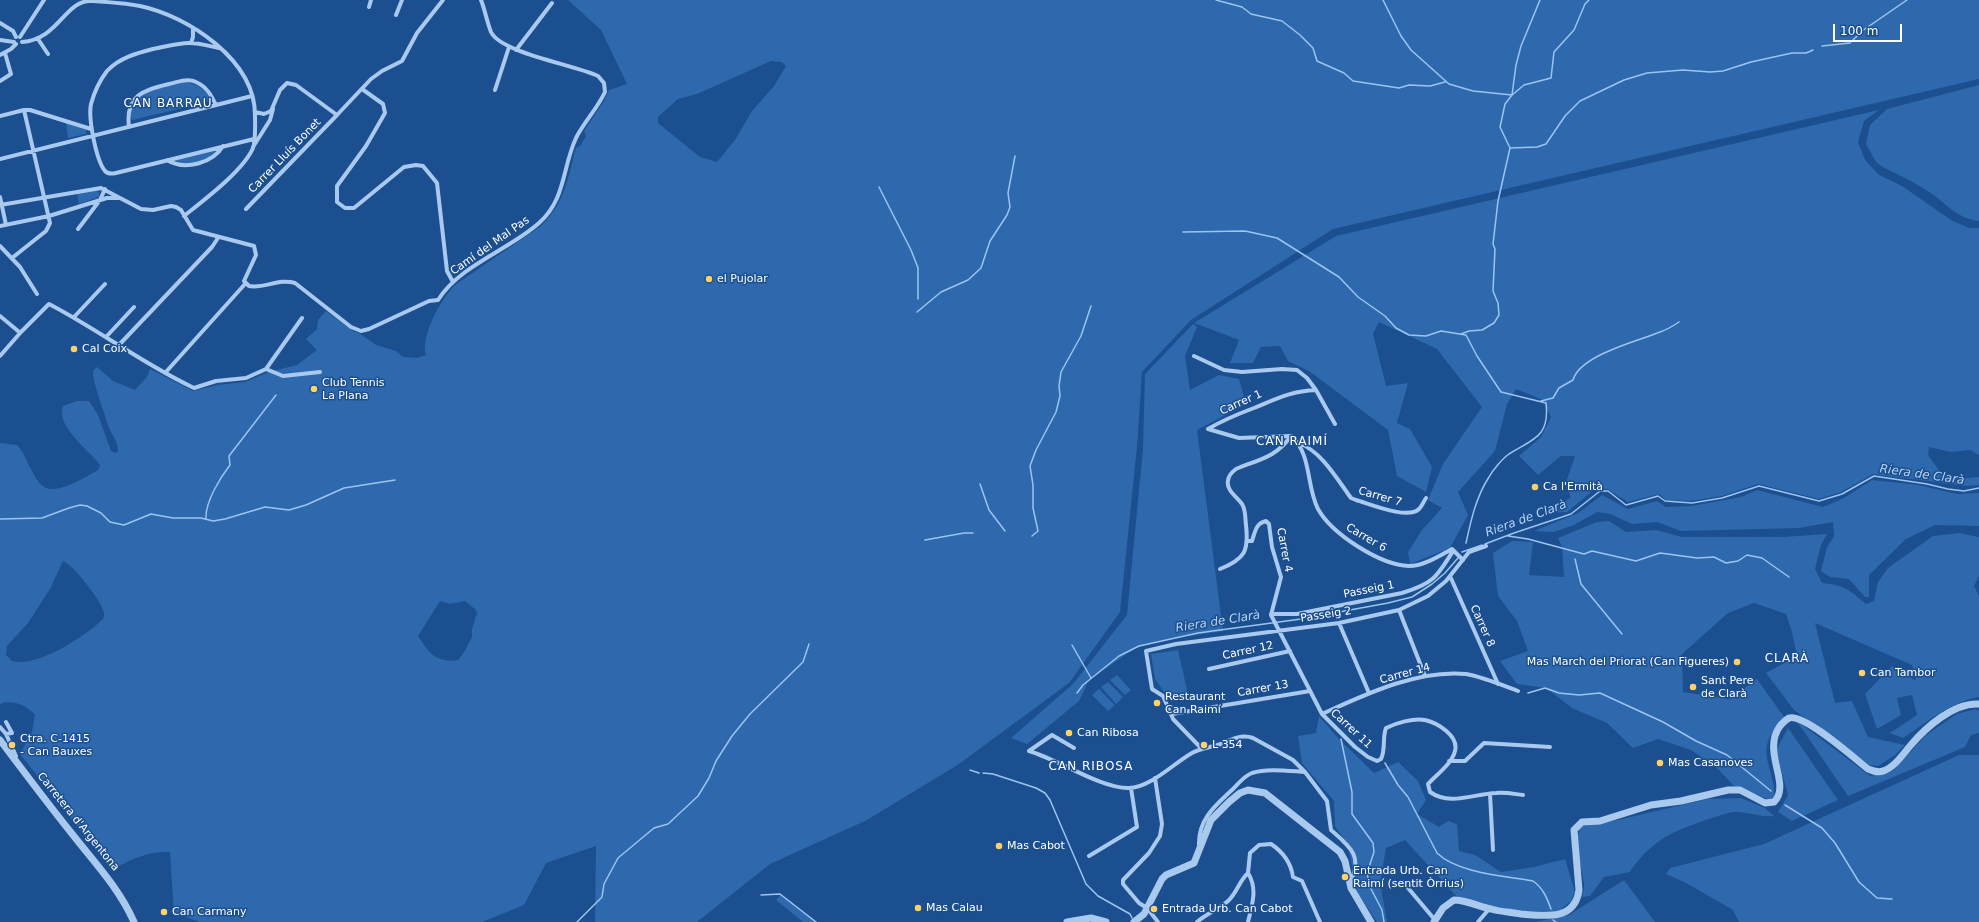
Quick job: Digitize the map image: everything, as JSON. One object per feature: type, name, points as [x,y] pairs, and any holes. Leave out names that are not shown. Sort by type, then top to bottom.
[{"type":"street","points":[[0,55],[5,53],[18,40],[44,0]]},
{"type":"street","points":[[0,40],[38,39],[52,30],[76,5],[85,0],[140,6],[162,13],[206,35],[241,69],[249,84],[255,112],[253,148]]},
{"type":"street","points":[[369,7],[371,0]]},
{"type":"street","points":[[396,15],[402,0]]},
{"type":"street","name":"Carrer Lluís Bonet","points":[[246,210],[371,79],[382,70],[402,61],[417,33],[443,0]]},
{"type":"street","name":"Camí del Mal Pas","points":[[246,284],[256,287],[288,281],[295,283],[351,327],[362,331],[369,330],[429,301],[438,300],[453,282],[539,223],[545,216],[561,191],[576,139],[584,123],[600,102],[606,90],[602,80],[593,74],[508,47],[492,33],[481,0]]},
{"type":"street","points":[[516,50],[552,3]]},
{"type":"street","points":[[0,23],[13,31],[18,40]]},
{"type":"street","points":[[191,43],[194,37],[193,28]]},
{"type":"street","points":[[38,39],[48,54]]},
{"type":"street","points":[[219,48],[191,43],[136,53],[123,59],[112,67],[102,80],[91,105],[91,129],[102,165],[106,172],[110,174],[254,139]]},
{"type":"street","points":[[495,90],[508,47]]},
{"type":"street","points":[[0,81],[11,74],[5,53]]},
{"type":"street","points":[[130,127],[128,112],[131,104],[138,95],[152,88],[184,81],[194,81],[203,86],[216,105]]},
{"type":"street","points":[[255,112],[264,114],[271,110],[280,90],[287,83],[296,85],[337,115]]},
{"type":"street","points":[[362,89],[383,104],[385,113],[366,146],[337,186],[337,202],[345,208],[354,208],[404,167],[416,164],[423,166],[437,183],[447,271],[453,282]]},
{"type":"street","points":[[0,158],[252,96]]},
{"type":"street","points":[[184,216],[238,169],[270,120],[274,104]]},
{"type":"street","points":[[0,116],[24,110],[91,129]]},
{"type":"street","points":[[12,258],[46,231],[50,223],[24,110]]},
{"type":"street","points":[[167,160],[173,164],[186,165],[198,163],[211,159],[219,153],[223,146]]},
{"type":"street","points":[[1,204],[94,188],[106,189],[120,198],[146,210],[171,206],[176,207],[193,230],[218,238],[250,244],[256,249],[254,261],[245,278],[246,284],[165,373]]},
{"type":"street","points":[[78,229],[100,200],[106,189]]},
{"type":"street","points":[[0,197],[6,225]]},
{"type":"street","points":[[0,226],[49,216],[112,197],[120,198]]},
{"type":"street","points":[[118,346],[212,247],[218,238]]},
{"type":"street","points":[[0,246],[30,279],[38,294]]},
{"type":"street","points":[[74,317],[105,284]]},
{"type":"street","points":[[0,356],[49,304],[74,317],[146,364],[194,388],[216,381],[246,378],[266,369],[302,318]]},
{"type":"street","points":[[106,337],[134,307]]},
{"type":"street","points":[[0,316],[18,331]]},
{"type":"street","points":[[1194,356],[1224,370],[1242,372],[1282,368],[1297,370],[1307,378],[1316,390],[1335,424]]},
{"type":"street","points":[[266,369],[283,376],[320,372]]},
{"type":"street","name":"Carrer 1","points":[[1291,436],[1239,438],[1208,429],[1226,418],[1255,408],[1272,399],[1293,392],[1316,390]]},
{"type":"street","points":[[1220,569],[1232,564],[1241,558],[1246,552],[1247,541],[1245,511],[1230,489],[1227,481],[1231,473],[1236,468],[1274,454],[1281,449],[1291,436],[1299,443]]},
{"type":"street","name":"Carrer 7","points":[[1299,443],[1306,446],[1328,466],[1351,498],[1403,514],[1412,513],[1420,509],[1426,498]]},
{"type":"street","name":"Carrer 6","points":[[1299,443],[1318,508],[1328,523],[1344,538],[1392,562],[1410,566],[1434,559],[1452,549],[1453,551]]},
{"type":"street","name":"Carrer 4","points":[[1247,541],[1252,541],[1256,527],[1260,522],[1266,521],[1269,524],[1272,547],[1280,577],[1271,614]]},
{"type":"street","name":"Passeig 2","points":[[1172,714],[1164,696],[1152,689],[1146,651],[1176,644],[1339,623],[1399,610],[1428,596],[1450,576],[1469,552],[1486,546]]},
{"type":"street","points":[[1453,551],[1463,560]]},
{"type":"street","name":"Passeig 1","points":[[1271,614],[1297,614],[1402,593],[1418,588],[1437,576],[1453,551]]},
{"type":"street","name":"Carrer 8","points":[[1450,576],[1498,684]]},
{"type":"street","points":[[1399,610],[1425,676]]},
{"type":"street","name":"Carrer 11","points":[[1271,614],[1322,714],[1368,757],[1377,761],[1381,759],[1383,755],[1384,733],[1386,728],[1401,723],[1426,720],[1444,729],[1455,742],[1456,750],[1449,761],[1428,784],[1430,792],[1448,799],[1459,799],[1490,794],[1523,795]]},
{"type":"street","points":[[1339,623],[1369,693]]},
{"type":"street","name":"Carrer 12","points":[[1209,669],[1290,651]]},
{"type":"street","name":"Carrer 14","points":[[1322,714],[1369,693],[1425,676],[1467,674],[1518,691]]},
{"type":"street","name":"Carrer 13","points":[[1172,714],[1310,690]]},
{"type":"street","points":[[1403,882],[1434,921],[1443,908],[1454,900],[1463,901],[1490,909],[1550,916],[1560,914],[1572,907],[1578,898],[1580,890],[1574,830],[1582,822],[1600,821],[1655,804],[1681,801],[1728,790],[1740,790],[1765,803],[1774,802],[1780,792],[1780,786],[1773,754],[1773,742],[1778,730],[1788,719],[1794,717],[1806,722],[1868,769],[1877,772],[1884,771],[1896,762],[1930,725],[1960,707],[1979,704]]},
{"type":"street","points":[[1172,714],[1173,719],[1179,726],[1202,749]]},
{"type":"street","points":[[0,727],[3,737],[12,732],[6,722]]},
{"type":"street","points":[[1074,748],[1052,735],[1029,751],[1112,785],[1131,788],[1155,778],[1193,752],[1246,736],[1293,760],[1327,801],[1331,830],[1348,844],[1354,852],[1355,861],[1353,876],[1350,883]]},
{"type":"street","name":"Carretera d'Argentona","points":[[3,737],[22,769],[116,887],[134,922]]},
{"type":"street","points":[[1449,761],[1465,761],[1484,743],[1550,747]]},
{"type":"street","points":[[1199,853],[1199,833],[1208,813],[1245,778],[1252,773],[1264,771],[1304,772]]},
{"type":"street","points":[[1155,778],[1156,793],[1162,824],[1160,836],[1148,853],[1123,880],[1123,884],[1139,903],[1147,908],[1158,922]]},
{"type":"street","points":[[1089,856],[1137,828],[1131,788]]},
{"type":"street","points":[[1134,922],[1144,914],[1162,879],[1171,873],[1194,863],[1199,853],[1208,825],[1217,814],[1240,793],[1248,790],[1265,793],[1336,848],[1345,860],[1354,895],[1371,922]]},
{"type":"street","points":[[1490,794],[1493,850]]},
{"type":"street","points":[[1248,922],[1254,894],[1254,882],[1248,873],[1250,853],[1259,845],[1271,844],[1282,852],[1292,871],[1293,877],[1302,881],[1320,922]]},
{"type":"street","points":[[1197,922],[1228,902],[1237,890],[1242,878],[1248,873]]},
{"type":"street","points":[[1478,922],[1490,909]]},
{"type":"street","points":[[1067,922],[1088,920],[1091,918],[1106,922]]},
{"type":"shaded area","points":[[568,0],[1979,0],[1979,79],[1333,229],[1191,320],[1142,372],[1137,447],[1120,612],[1069,683],[959,764],[867,820],[770,864],[697,922],[595,922],[596,846],[546,863],[524,905],[482,922],[200,922],[174,913],[170,852],[140,856],[112,870],[20,754],[32,732],[35,715],[25,706],[20,704],[7,702],[0,705],[0,443],[17,445],[36,479],[44,487],[57,489],[79,481],[98,470],[100,465],[69,430],[64,422],[62,414],[63,406],[77,401],[89,401],[98,415],[111,451],[116,453],[118,451],[117,444],[108,425],[94,382],[93,371],[97,367],[113,381],[135,390],[147,377],[150,369],[193,391],[218,385],[245,382],[269,372],[297,365],[317,350],[306,339],[317,329],[318,320],[326,311],[353,331],[359,333],[376,345],[396,351],[403,357],[417,358],[426,355],[426,338],[429,328],[438,308],[449,291],[455,285],[541,226],[549,217],[561,199],[568,180],[576,148],[580,146],[586,136],[584,131],[604,101],[609,90],[627,84],[601,30]],"holes":[[[771,61],[782,62],[786,66],[774,86],[752,111],[735,140],[717,162],[700,157],[658,123],[658,117],[678,99],[697,94]],[[63,561],[80,576],[99,601],[104,613],[103,619],[85,634],[60,649],[34,660],[22,662],[12,661],[6,655],[7,646],[28,623],[50,589]],[[440,601],[450,604],[465,601],[476,610],[477,613],[472,629],[472,637],[458,660],[450,661],[434,656],[418,636]]]},
{"type":"shaded area","points":[[185,82],[194,84],[201,88],[207,93],[212,101],[132,120],[131,110],[134,103],[140,97],[148,92]]},
{"type":"shaded area","points":[[1979,85],[1979,221],[1958,214],[1923,188],[1883,167],[1876,162],[1866,144],[1870,125],[1887,109]]},
{"type":"shaded area","points":[[1879,110],[1864,121],[1858,142],[1865,160],[1879,175],[1902,186],[1951,220],[1969,228],[1979,228],[1979,455],[1970,450],[1950,452],[1929,447],[1928,455],[1946,480],[1979,477],[1979,485],[1966,486],[1873,474],[1841,492],[1819,499],[1758,484],[1722,496],[1691,501],[1666,500],[1659,494],[1628,502],[1607,489],[1595,489],[1567,512],[1549,513],[1571,497],[1565,485],[1575,456],[1561,456],[1538,475],[1519,456],[1541,437],[1551,417],[1543,400],[1516,389],[1507,404],[1495,451],[1458,492],[1468,515],[1450,548],[1410,564],[1408,552],[1422,530],[1442,508],[1428,500],[1443,464],[1482,407],[1437,349],[1379,322],[1373,334],[1386,386],[1408,383],[1397,423],[1410,429],[1432,467],[1426,492],[1397,476],[1388,430],[1309,371],[1288,361],[1280,346],[1261,347],[1253,363],[1230,363],[1239,340],[1194,323],[1336,236]]},
{"type":"shaded area","points":[[66,123],[86,130],[86,134],[68,138]]},
{"type":"shaded area","points":[[222,147],[211,159],[186,165],[168,160]]},
{"type":"shaded area","points":[[93,190],[99,192],[99,197],[79,204],[77,193]]},
{"type":"shaded area","points":[[1193,324],[1197,327],[1185,356],[1190,390],[1219,375],[1239,379],[1246,404],[1197,430],[1223,631],[1168,639],[1135,648],[1089,680],[1079,701],[1027,744],[1011,738],[1073,684],[1127,615],[1143,449],[1145,374]]},
{"type":"shaded area","points":[[1872,480],[1918,485],[1957,494],[1979,493],[1979,526],[1935,525],[1906,539],[1869,575],[1869,597],[1865,597],[1849,579],[1830,577],[1821,571],[1827,547],[1834,536],[1833,522],[1799,528],[1681,531],[1657,522],[1632,524],[1610,514],[1597,512],[1574,525],[1554,532],[1534,531],[1578,513],[1602,495],[1628,509],[1657,501],[1666,507],[1691,506],[1741,497],[1757,490],[1823,507],[1844,498]]},
{"type":"shaded area","points":[[1609,521],[1626,532],[1656,530],[1682,537],[1783,537],[1827,534],[1821,545],[1815,569],[1822,583],[1842,587],[1866,604],[1874,601],[1878,582],[1888,568],[1933,536],[1959,533],[1979,537],[1979,576],[1974,586],[1979,596],[1979,697],[1959,703],[1949,708],[1903,738],[1890,733],[1917,715],[1912,695],[1897,698],[1901,715],[1877,729],[1865,694],[1892,666],[1916,681],[1912,665],[1815,623],[1835,703],[1852,701],[1868,737],[1905,745],[1895,755],[1878,766],[1869,765],[1794,710],[1766,673],[1797,656],[1792,632],[1786,614],[1754,603],[1728,613],[1682,654],[1683,692],[1729,699],[1757,679],[1784,717],[1771,735],[1767,748],[1774,796],[1770,800],[1734,786],[1718,769],[1691,750],[1658,739],[1633,748],[1607,723],[1572,708],[1546,688],[1517,684],[1500,661],[1528,651],[1517,621],[1498,596],[1493,553],[1512,541],[1533,542],[1529,575],[1564,577],[1562,547],[1558,538],[1597,522]]},
{"type":"shaded area","points":[[1178,650],[1188,694],[1169,699],[1155,679],[1151,654]]},
{"type":"shaded area","points":[[1117,675],[1131,690],[1125,695],[1110,680]]},
{"type":"shaded area","points":[[1108,682],[1123,697],[1116,704],[1101,687]]},
{"type":"shaded area","points":[[1099,689],[1115,705],[1108,711],[1092,695]]},
{"type":"shaded area","points":[[1976,709],[1979,711],[1979,733],[1971,735],[1965,747],[1848,796],[1796,720],[1870,776],[1893,771],[1926,735],[1957,714]]},
{"type":"shaded area","points":[[1319,716],[1338,738],[1374,773],[1398,762],[1418,781],[1426,800],[1417,814],[1439,827],[1448,821],[1457,824],[1459,851],[1475,855],[1501,872],[1534,867],[1565,859],[1575,892],[1571,901],[1558,912],[1535,912],[1488,907],[1458,898],[1405,840],[1386,848],[1380,883],[1387,922],[1377,922],[1357,892],[1348,846],[1335,826],[1334,801],[1302,763],[1298,736],[1316,733]]},
{"type":"shaded area","points":[[1788,728],[1838,800],[1792,821],[1778,812],[1788,795],[1776,750]]},
{"type":"shaded area","points":[[1959,755],[1979,755],[1979,922],[1739,922],[1733,910],[1686,883],[1666,874],[1670,868],[1764,844]]},
{"type":"shaded area","points":[[1741,798],[1765,808],[1774,816],[1734,812],[1686,827],[1662,839],[1653,846],[1640,858],[1630,872],[1604,877],[1590,896],[1582,897],[1584,885],[1578,855],[1577,840],[1582,826],[1618,820],[1707,799]]},
{"type":"shaded area","points":[[1624,880],[1655,922],[1535,922],[1569,915]]},
{"type":"shaded area","points":[[781,894],[817,922],[803,922],[776,900]]},
{"type":"waterway","points":[[1216,0],[1242,7],[1251,14],[1282,21],[1300,35],[1313,48],[1317,61],[1344,73],[1353,81],[1399,88],[1409,85],[1430,86],[1445,82]]},
{"type":"waterway","points":[[1383,0],[1401,36],[1411,50],[1449,84],[1473,91],[1512,95],[1524,85],[1551,78],[1554,52],[1574,30],[1585,4],[1589,0]]},
{"type":"waterway","points":[[1510,148],[1500,127],[1505,104],[1512,95],[1516,65],[1521,46],[1540,0]]},
{"type":"waterway","points":[[1822,46],[1850,43],[1862,31],[1907,0]]},
{"type":"waterway","points":[[1461,334],[1469,331],[1482,330],[1494,323],[1499,315],[1498,303],[1493,291],[1495,249],[1493,244],[1498,201],[1510,148],[1537,147],[1546,144],[1565,116],[1580,101],[1624,80],[1647,73],[1683,70],[1710,72],[1723,71],[1751,62],[1792,53],[1806,53],[1813,50]]},
{"type":"waterway","points":[[917,312],[941,292],[968,280],[981,268],[990,241],[1007,215],[1010,207],[1008,193],[1015,156]]},
{"type":"waterway","points":[[879,187],[911,250],[918,268],[918,299]]},
{"type":"waterway","points":[[1183,232],[1245,231],[1277,238],[1339,277],[1358,297],[1385,316],[1396,328],[1409,335],[1426,336],[1441,331],[1466,335],[1477,356],[1501,392],[1546,403],[1547,414],[1545,423],[1538,436],[1503,459],[1484,485],[1474,509],[1466,543]]},
{"type":"waterway","points":[[1032,536],[1038,531],[1033,508],[1033,485],[1030,466],[1036,450],[1056,412],[1060,396],[1059,386],[1061,372],[1081,336],[1091,306]]},
{"type":"waterway","points":[[1541,401],[1553,398],[1559,388],[1573,380],[1578,371],[1586,363],[1598,356],[1670,328],[1679,322]]},
{"type":"waterway","points":[[206,519],[206,512],[211,498],[218,483],[230,465],[229,456],[276,395]]},
{"type":"waterway","name":"Riera de Clarà","points":[[1485,544],[1571,514],[1600,491],[1608,491],[1626,505],[1658,496],[1665,501],[1692,503],[1722,498],[1759,486],[1819,501],[1842,494],[1874,476],[1964,491],[1979,488]]},
{"type":"waterway","points":[[0,519],[42,518],[80,505],[87,506],[101,513],[110,522],[124,525],[151,514],[173,518],[201,518],[213,521],[265,507],[289,510],[306,505],[344,488],[395,480]]},
{"type":"waterway","points":[[980,484],[989,510],[1005,531]]},
{"type":"waterway","points":[[925,540],[964,533],[973,533]]},
{"type":"waterway","points":[[1508,536],[1528,539],[1584,554],[1592,551],[1636,561],[1660,553],[1697,558],[1714,557],[1726,563],[1738,561],[1747,555],[1762,558],[1789,577]]},
{"type":"waterway","name":"Riera de Clarà","points":[[1462,552],[1482,545]]},
{"type":"waterway","name":"Riera de Clarà","points":[[1077,693],[1083,685],[1119,656],[1139,646],[1198,633],[1301,619],[1388,603],[1412,597],[1432,584],[1445,573],[1458,558]]},
{"type":"waterway","points":[[1575,559],[1581,584],[1622,634]]},
{"type":"waterway","points":[[577,922],[602,897],[604,884],[618,858],[654,828],[668,824],[698,796],[709,778],[716,761],[732,736],[750,714],[803,662],[809,644]]},
{"type":"waterway","points":[[1072,645],[1091,678]]},
{"type":"waterway","points":[[1528,693],[1545,688],[1559,693],[1579,695],[1600,693],[1663,722],[1696,741],[1727,755],[1771,791]]},
{"type":"waterway","points":[[1341,739],[1352,792],[1352,814],[1373,843],[1374,852],[1367,873],[1370,887],[1382,910],[1384,922]]},
{"type":"waterway","points":[[1385,763],[1398,785],[1408,797],[1437,853],[1456,865],[1482,873],[1533,881],[1542,890],[1551,909]]},
{"type":"waterway","points":[[970,770],[979,773]]},
{"type":"waterway","points":[[983,773],[993,774],[1036,788],[1045,793],[1050,800],[1086,884],[1098,896],[1130,914],[1132,918]]},
{"type":"waterway","points":[[1785,805],[1822,828],[1835,843],[1859,882],[1877,898],[1892,899]]},
{"type":"waterway","points":[[761,895],[780,894],[816,922]]},
{"type":"place","name":"el Pujolar","points":[[709,279]]},
{"type":"place","name":"Cal Coix","points":[[74,349]]},
{"type":"place","name":"Club Tennis La Plana","points":[[314,389]]},
{"type":"place","name":"Ca l'Ermità","points":[[1535,487]]},
{"type":"place","name":"Mas March del Priorat (Can Figueres)","points":[[1737,662]]},
{"type":"place","name":"Can Tambor","points":[[1862,673]]},
{"type":"place","name":"Sant Pere de Clarà","points":[[1693,687]]},
{"type":"place","name":"Restaurant Can Raimí","points":[[1157,703]]},
{"type":"place","name":"Can Ribosa","points":[[1069,733]]},
{"type":"place","name":"Ctra. C-1415 - Can Bauxes","points":[[12,745]]},
{"type":"place","name":"L 354","points":[[1204,745]]},
{"type":"place","name":"Mas Casanoves","points":[[1660,763]]},
{"type":"place","name":"Mas Cabot","points":[[999,846]]},
{"type":"place","name":"Entrada Urb. Can Raimí (sentit Òrrius)","points":[[1345,877]]},
{"type":"place","name":"Mas Calau","points":[[918,908]]},
{"type":"place","name":"Entrada Urb. Can Cabot","points":[[1154,909]]},
{"type":"place","name":"Can Carmany","points":[[164,912]]},
{"type":"district","name":"CAN BARRAU","points":[[168,104]]},
{"type":"district","name":"CAN RAIMÍ","points":[[1292,442]]},
{"type":"district","name":"CLARÀ","points":[[1787,659]]},
{"type":"district","name":"CAN RIBOSA","points":[[1091,767]]}]
